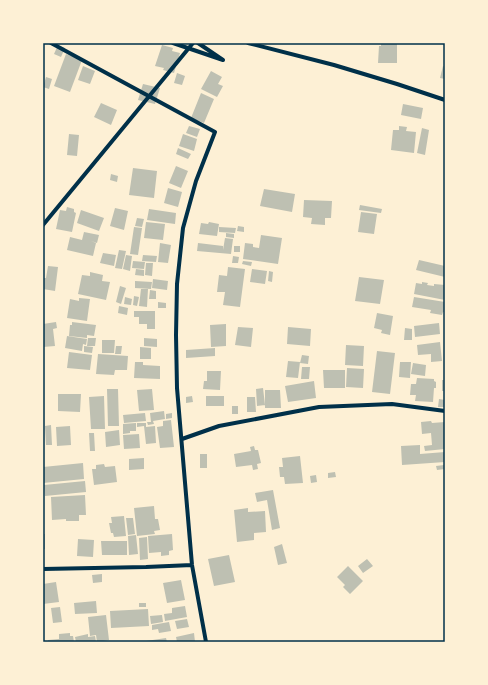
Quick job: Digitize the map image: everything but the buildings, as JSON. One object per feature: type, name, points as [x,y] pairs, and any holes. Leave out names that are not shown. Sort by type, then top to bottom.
[{"type":"street","points":[[51,43],[215,132],[196,181],[183,228],[177,284],[176,335],[177,388],[192,565],[206,642]]},
{"type":"street","points":[[173,43],[223,60],[198,43]]},
{"type":"street","points":[[43,225],[193,43]]},
{"type":"street","points":[[248,43],[334,65],[445,100]]},
{"type":"street","points":[[182,439],[219,426],[319,407],[392,404],[445,411]]},
{"type":"street","points":[[43,568],[192,565]]}]
